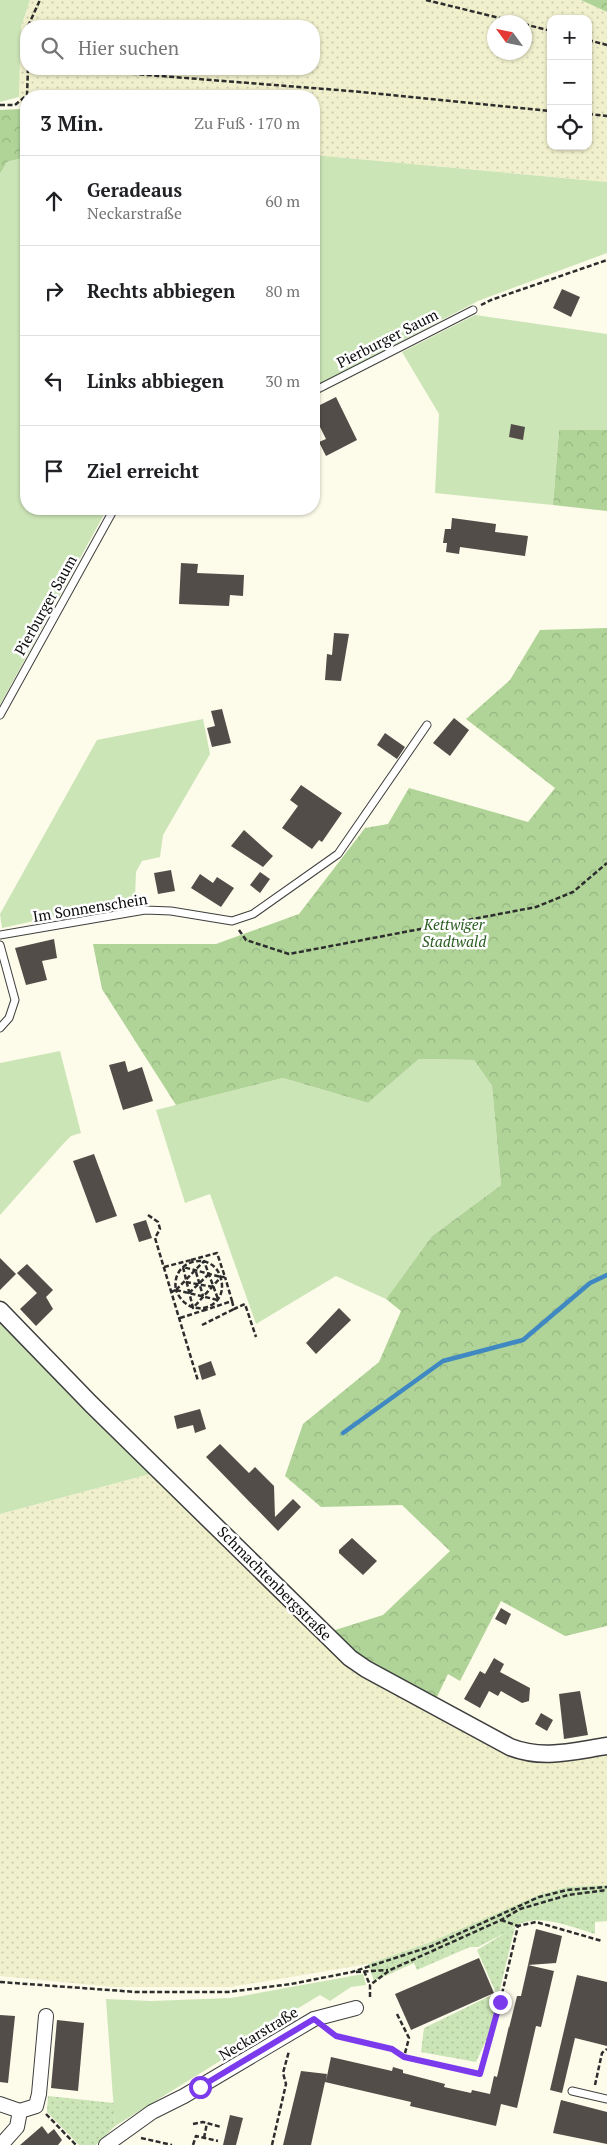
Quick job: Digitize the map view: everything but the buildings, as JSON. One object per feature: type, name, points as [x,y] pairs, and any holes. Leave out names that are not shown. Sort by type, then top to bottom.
[{"type":"street","name":"Schmachtenbergstraße","points":[[0,1310],[91,1404],[350,1658],[366,1669],[510,1747],[527,1754],[542,1755],[607,1746]]},
{"type":"street","name":"Neckarstraße","points":[[106,2145],[152,2112],[184,2096],[314,2019],[356,2008]]},
{"type":"street","points":[[0,2104],[20,2111],[36,2106],[39,2094],[46,2016]]},
{"type":"street","points":[[1,2145],[17,2127],[20,2111]]},
{"type":"lane","name":"Pierburger Saum","points":[[320,388],[473,310]]},
{"type":"lane","name":"Pierburger Saum","points":[[0,716],[111,515]]},
{"type":"lane","name":"Im Sonnenschein","points":[[0,935],[144,910],[171,911],[232,921],[253,914],[338,854],[427,725]]},
{"type":"lane","points":[[0,945],[15,1000],[9,1018],[0,1028]]},
{"type":"lane","points":[[572,2091],[607,2099]]},
{"type":"path","points":[[31,20],[40,0]]},
{"type":"path","points":[[426,0],[487,15]]},
{"type":"path","points":[[532,26],[547,30]]},
{"type":"path","points":[[592,41],[607,45]]},
{"type":"path","points":[[27,90],[28,75]]},
{"type":"path","points":[[148,75],[350,91],[547,111]]},
{"type":"path","points":[[0,105],[16,105],[20,101]]},
{"type":"path","points":[[592,114],[607,116]]},
{"type":"path","points":[[473,310],[491,300],[607,260]]},
{"type":"path","points":[[232,921],[246,940],[289,954],[536,906],[573,892],[607,863]]},
{"type":"path","points":[[148,1215],[158,1222],[160,1230],[155,1238],[198,1381]]},
{"type":"path","points":[[164,1267],[217,1253],[234,1309]]},
{"type":"path","points":[[192,1261],[204,1261],[214,1266],[223,1277],[218,1300],[205,1309],[193,1308],[179,1298],[176,1290],[176,1275],[192,1261]]},
{"type":"path","points":[[171,1292],[186,1282],[204,1261]]},
{"type":"path","points":[[204,1261],[218,1300]]},
{"type":"path","points":[[183,1267],[223,1277]]},
{"type":"path","points":[[183,1267],[193,1308]]},
{"type":"path","points":[[195,1270],[203,1296]]},
{"type":"path","points":[[189,1293],[209,1274]]},
{"type":"path","points":[[193,1308],[223,1277]]},
{"type":"path","points":[[186,1282],[213,1287]]},
{"type":"path","points":[[176,1290],[218,1300]]},
{"type":"path","points":[[179,1318],[232,1301]]},
{"type":"path","points":[[202,1325],[245,1304],[256,1337]]},
{"type":"path","points":[[370,1985],[390,1970],[501,1920],[520,1909],[568,1894],[607,1889]]},
{"type":"path","points":[[352,1972],[432,1946],[539,1897],[567,1890],[607,1889]]},
{"type":"path","points":[[501,1920],[518,1926],[536,1922],[602,1941]]},
{"type":"path","points":[[314,2019],[336,2036],[392,2049],[404,2057],[480,2074],[488,2039],[491,2040],[518,1926]]},
{"type":"path","points":[[0,1982],[136,1992],[228,1992],[291,1984],[352,1972],[390,1970]]},
{"type":"path","points":[[364,1971],[370,1985],[370,1997]]},
{"type":"path","points":[[397,2014],[409,2038],[404,2057]]},
{"type":"path","points":[[272,2145],[286,2084],[284,2073],[295,2030]]},
{"type":"path","points":[[593,2096],[602,2053],[607,2049]]},
{"type":"path","points":[[36,2106],[53,2120],[76,2145]]},
{"type":"path","points":[[204,2138],[207,2123]]},
{"type":"path","points":[[193,2124],[207,2123],[221,2127]]},
{"type":"path","points":[[121,2133],[172,2145]]},
{"type":"path","points":[[193,2145],[196,2136],[218,2141]]},
{"type":"green space","points":[[0,0],[30,0],[23,20],[20,20],[19,97],[0,102]]},
{"type":"green space","points":[[30,0],[581,0],[607,12],[607,182],[320,156],[320,90],[20,90],[20,103],[19,97],[20,62],[20,75],[320,75],[320,20],[23,20]]},
{"type":"green space","points":[[581,0],[607,0],[607,12]]},
{"type":"green space","points":[[20,109],[20,159],[7,162],[0,174],[0,110]]},
{"type":"green space","points":[[320,156],[607,182],[607,253],[478,301],[320,384]]},
{"type":"green space","points":[[20,159],[20,515],[104,515],[0,705],[0,174],[7,162]]},
{"type":"green space","points":[[475,315],[607,334],[607,430],[559,430],[553,505],[435,493],[439,414],[402,352]]},
{"type":"green space","points":[[559,430],[607,430],[607,511],[553,505]]},
{"type":"green space","name":"Kettwiger Stadtwald","points":[[607,628],[607,1626],[565,1636],[501,1601],[460,1681],[448,1674],[435,1701],[367,1665],[332,1631],[383,1615],[450,1551],[402,1505],[321,1507],[285,1476],[303,1424],[379,1362],[401,1311],[386,1299],[432,1236],[501,1185],[492,1086],[474,1060],[419,1059],[368,1103],[283,1078],[176,1105],[102,989],[93,944],[216,944],[299,914],[365,828],[388,824],[409,788],[528,822],[555,788],[466,719],[510,680],[540,630]]},
{"type":"green space","points":[[203,719],[210,754],[163,835],[160,857],[142,861],[136,872],[135,899],[2,928],[0,914],[97,740]]},
{"type":"green space","points":[[60,1051],[81,1133],[71,1136],[64,1143],[0,1215],[0,1063]]},
{"type":"green space","points":[[419,1059],[474,1060],[492,1086],[501,1185],[432,1236],[386,1299],[336,1276],[256,1324],[210,1194],[185,1203],[156,1110],[283,1078],[368,1103]]},
{"type":"green space","points":[[0,1316],[154,1473],[0,1514]]},
{"type":"green space","points":[[154,1473],[348,1661],[525,1761],[544,1762],[607,1753],[607,1885],[567,1887],[431,1942],[368,1964],[231,1987],[113,1987],[0,1976],[0,1514]]},
{"type":"green space","points":[[607,1885],[607,1921],[595,1922],[595,1934],[551,1921],[540,1920],[519,1924],[509,1930],[515,1927],[489,2034],[476,2062],[421,2052],[424,2028],[496,1993],[477,1950],[507,1932],[478,1947],[470,1947],[417,1970],[414,1963],[374,1981],[368,1964],[431,1942],[539,1895],[567,1887]]},
{"type":"green space","points":[[363,1974],[366,1985],[351,1987],[330,2001],[320,1995],[244,2041],[241,2048],[115,2126],[106,1999],[151,2001],[231,1998]]},
{"type":"green space","points":[[48,2096],[114,2103],[115,2126],[96,2145],[79,2145],[47,2112]]},
{"type":"waterway","points":[[343,1433],[443,1361],[523,1340],[590,1283],[607,1275]]},
{"type":"route","points":[[200,2087],[314,2019],[336,2036],[392,2049],[404,2057],[480,2074],[488,2039],[491,2040],[500,2002]]}]
